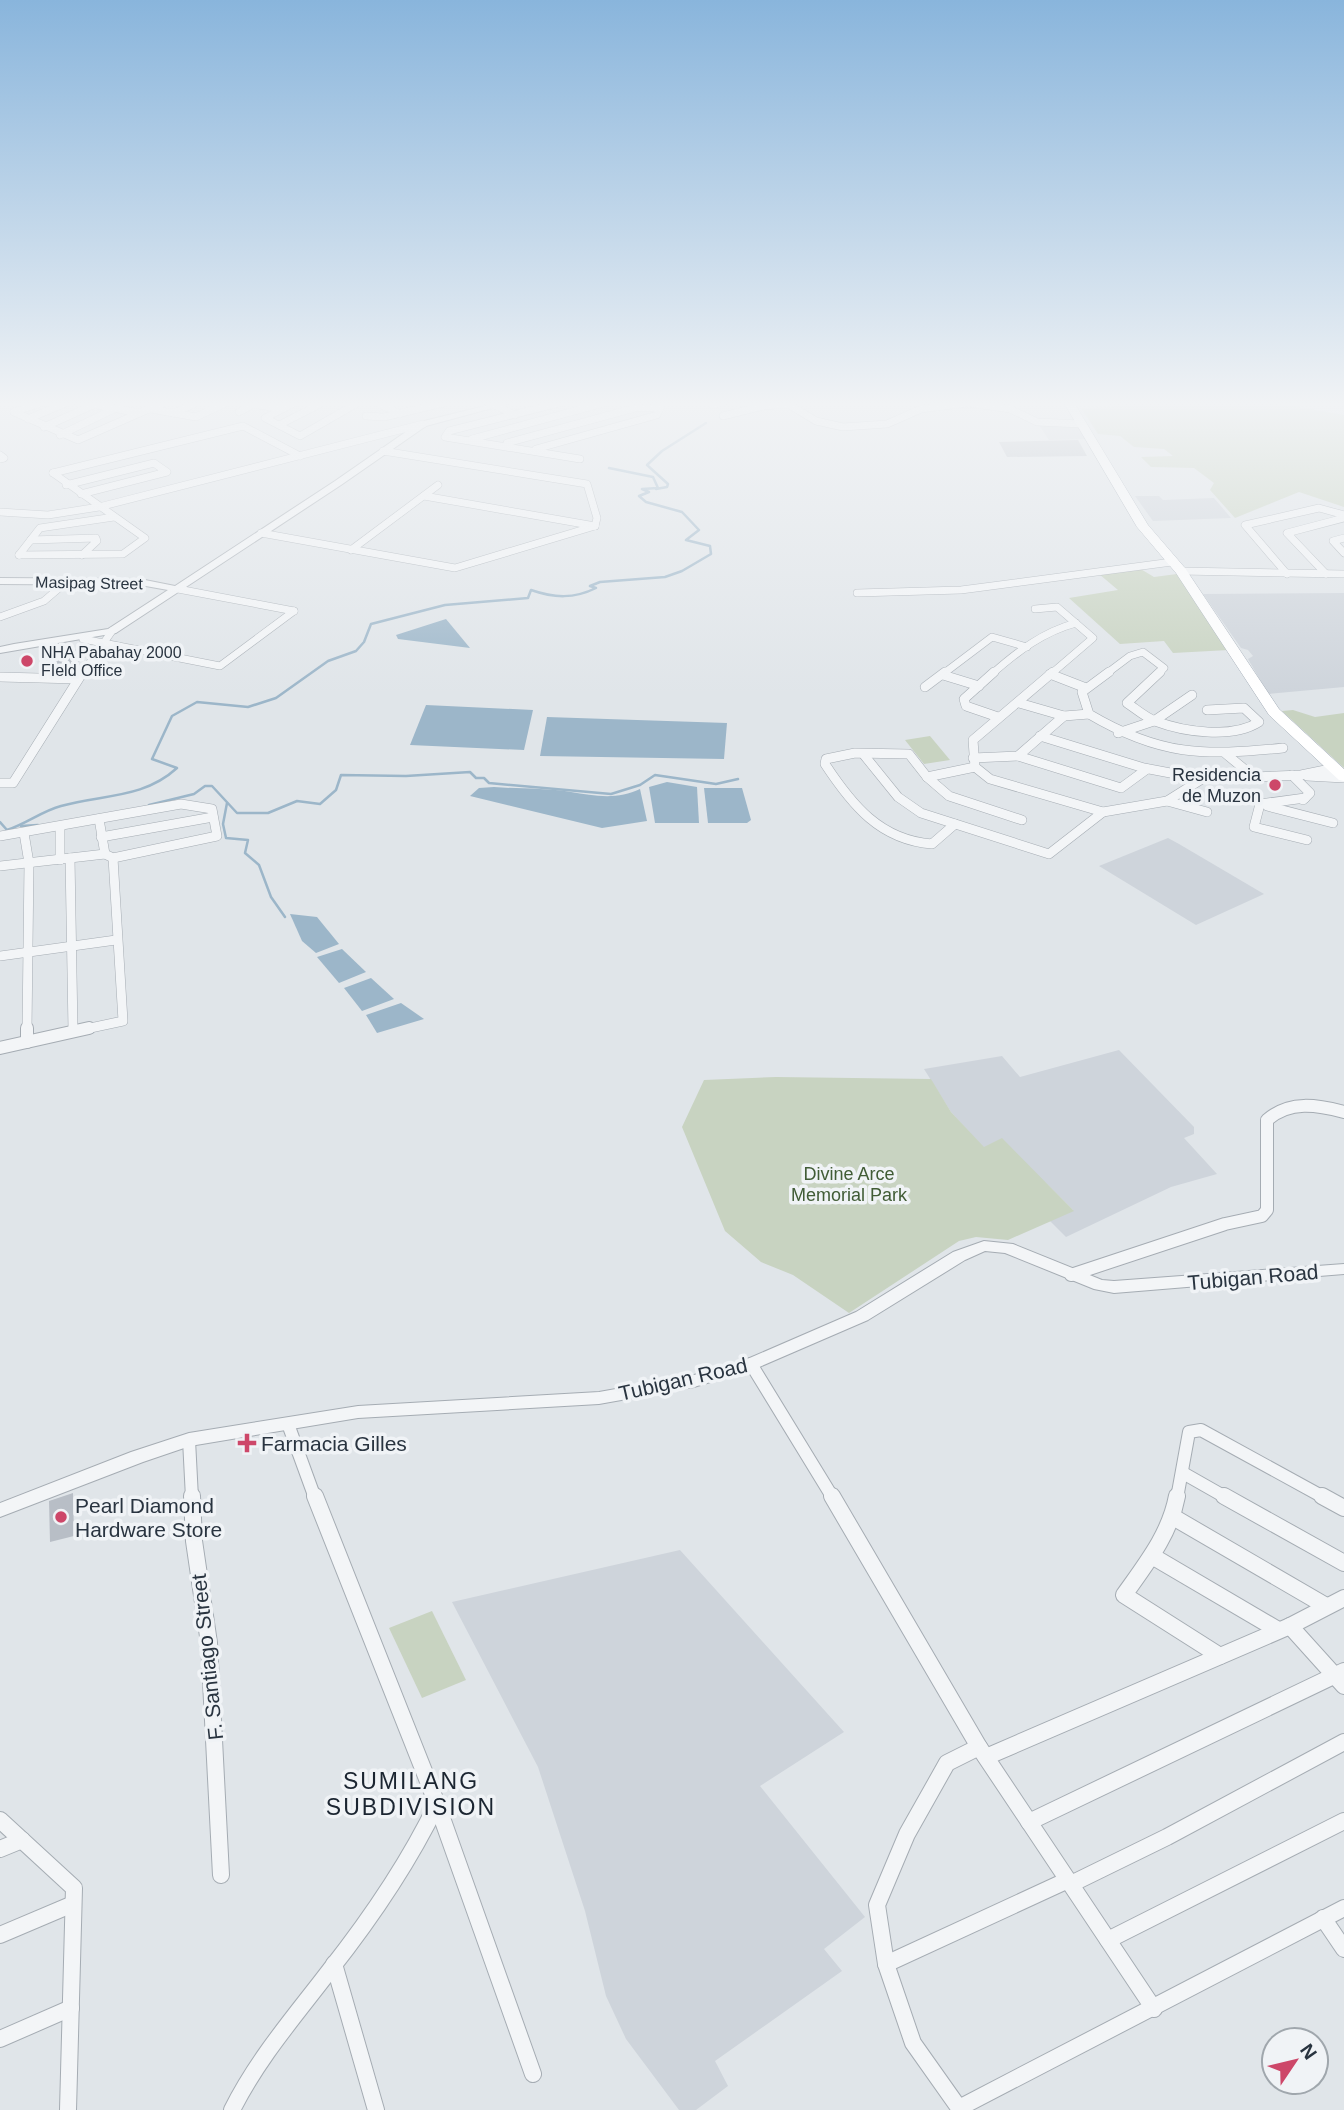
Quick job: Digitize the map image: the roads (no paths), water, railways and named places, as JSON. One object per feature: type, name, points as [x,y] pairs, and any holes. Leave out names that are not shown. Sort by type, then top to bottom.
[{"type":"main road","points":[[1127,499],[1143,527],[1179,570],[1274,712],[1341,774]]},
{"type":"street","points":[[89,499],[145,538],[123,554],[19,555],[40,528],[114,517]]},
{"type":"street","points":[[0,512],[48,515],[129,499]]},
{"type":"street","points":[[83,639],[111,631],[311,499]]},
{"type":"street","points":[[351,550],[419,499]]},
{"type":"street","points":[[444,499],[595,526]]},
{"type":"street","points":[[592,499],[597,518],[595,526]]},
{"type":"street","points":[[1287,574],[1245,525],[1319,508],[1344,516]]},
{"type":"street","points":[[1287,533],[1344,516]]},
{"type":"street","points":[[1274,518],[1326,574]]},
{"type":"street","points":[[261,533],[456,568],[595,526]]},
{"type":"street","points":[[31,540],[96,538],[97,541],[82,555]]},
{"type":"street","points":[[1344,538],[1333,541],[1344,552]]},
{"type":"street","points":[[857,593],[961,590],[1179,570],[1222,576],[1232,573],[1344,574]]},
{"type":"street","name":"Masipag Street","points":[[0,582],[140,583],[178,589]]},
{"type":"street","points":[[0,617],[52,596],[65,583]]},
{"type":"street","points":[[0,650],[37,642],[83,639],[220,666],[294,611],[178,589]]},
{"type":"street","points":[[1035,610],[1057,607],[1093,638],[972,740],[974,762],[990,779],[1103,812],[1167,801],[1202,779]]},
{"type":"street","points":[[998,717],[966,706],[964,699],[1027,647],[1058,626],[1076,623]]},
{"type":"street","points":[[0,783],[13,783],[111,631]]},
{"type":"street","points":[[925,687],[992,637],[1027,647]]},
{"type":"street","points":[[1089,714],[1082,692],[1139,651],[1147,653],[1164,668],[1127,703],[1154,721],[1223,732],[1253,727],[1259,722],[1244,708],[1207,710]]},
{"type":"street","points":[[1050,674],[1086,688]]},
{"type":"street","points":[[943,675],[979,686]]},
{"type":"street","points":[[0,677],[78,679]]},
{"type":"street","points":[[1118,733],[1154,721],[1192,695]]},
{"type":"street","points":[[1018,703],[1064,716],[1089,714],[1118,733],[1171,751],[1226,754],[1283,748]]},
{"type":"street","points":[[1018,756],[1064,716]]},
{"type":"street","points":[[1040,736],[1147,769],[1202,779],[1341,774]]},
{"type":"street","points":[[955,824],[932,844],[908,843],[877,827],[845,796],[825,764],[826,759],[834,755],[909,754],[927,777],[949,796],[1022,820]]},
{"type":"street","points":[[1226,754],[1254,777]]},
{"type":"street","points":[[864,755],[898,797],[921,813],[1049,854],[1103,812]]},
{"type":"street","points":[[927,777],[974,762],[1018,756],[1121,788],[1147,769]]},
{"type":"street","points":[[1292,812],[1310,793],[1296,775]]},
{"type":"street","points":[[1261,804],[1305,798]]},
{"type":"street","points":[[1167,801],[1207,812]]},
{"type":"street","points":[[0,836],[181,804],[209,808],[217,836],[109,856],[0,866]]},
{"type":"street","points":[[1261,804],[1333,823]]},
{"type":"street","points":[[1261,804],[1254,827],[1307,840]]},
{"type":"street","points":[[101,837],[213,817]]},
{"type":"street","points":[[0,1048],[123,1021],[109,856],[101,837],[99,820]]},
{"type":"street","points":[[60,827],[72,946],[73,1031]]},
{"type":"street","points":[[24,833],[29,863],[27,1042]]},
{"type":"street","points":[[0,956],[116,940]]},
{"type":"street","points":[[1072,1275],[1225,1224],[1262,1216],[1267,1210],[1267,1121],[1283,1108],[1299,1105],[1325,1106],[1344,1112]]},
{"type":"street","name":"Tubigan Road","points":[[0,1510],[137,1457],[189,1440],[358,1412],[599,1398],[694,1381],[751,1364],[862,1316],[959,1256],[984,1246],[1007,1248],[1100,1285],[1125,1287],[1344,1269]]},
{"type":"street","points":[[751,1364],[870,1558],[983,1752],[1154,2008]]},
{"type":"street","points":[[288,1424],[342,1570],[438,1804],[533,2074]]},
{"type":"street","points":[[1220,1656],[1124,1595],[1152,1556],[1173,1517],[1189,1432],[1201,1430],[1344,1508]]},
{"type":"street","name":"F. Santiago Street","points":[[189,1440],[194,1541],[211,1668],[221,1875]]},
{"type":"street","points":[[1183,1473],[1344,1563]]},
{"type":"street","points":[[1173,1517],[1326,1606]]},
{"type":"street","points":[[1029,1822],[1341,1678],[1284,1628],[1152,1556]]},
{"type":"street","points":[[1344,1598],[1220,1656],[983,1752],[947,1763],[907,1834],[877,1905],[886,1964],[913,2043],[959,2108],[1344,1908]]},
{"type":"street","points":[[886,1964],[1167,1837],[1344,1742]]},
{"type":"street","points":[[232,2110],[277,2038],[405,1865],[438,1804]]},
{"type":"street","points":[[0,1820],[74,1888],[68,2110]]},
{"type":"street","points":[[1108,1940],[1344,1821]]},
{"type":"street","points":[[0,1849],[22,1840]]},
{"type":"street","points":[[0,1935],[73,1904]]},
{"type":"street","points":[[1324,1918],[1344,1950]]},
{"type":"street","points":[[334,1964],[376,2110]]},
{"type":"street","points":[[0,2039],[71,2008]]},
{"type":"water","points":[[446,619],[470,648],[398,639],[396,635]]},
{"type":"water","points":[[426,705],[533,710],[524,750],[410,745]]},
{"type":"water","points":[[547,717],[727,723],[724,759],[540,756]]},
{"type":"water","points":[[667,782],[697,787],[699,823],[655,823],[649,787]]},
{"type":"water","points":[[479,788],[606,796],[623,795],[640,789],[647,821],[602,828],[470,796]]},
{"type":"water","points":[[704,788],[742,788],[751,820],[747,823],[708,823]]},
{"type":"water","points":[[290,914],[317,917],[339,944],[316,953],[302,941]]},
{"type":"water","points":[[342,949],[366,972],[339,983],[317,957]]},
{"type":"water","points":[[371,978],[394,999],[362,1011],[344,988]]},
{"type":"water","points":[[401,1003],[424,1019],[377,1033],[366,1015]]},
{"type":"waterway","points":[[0,822],[7,830],[61,806],[122,794],[164,778],[177,768],[152,759],[172,716],[197,702],[248,707],[276,698],[328,661],[356,651],[364,642],[371,624],[445,605],[528,598],[531,590],[548,595],[572,596],[588,592],[596,588],[590,586],[600,582],[665,577],[682,571],[711,554],[710,546],[686,540],[699,530],[682,512],[643,499]]},
{"type":"waterway","points":[[149,805],[194,794],[205,786],[212,786],[237,813],[268,813],[297,801],[320,804],[336,790],[341,775],[406,776],[470,772],[476,778],[484,778],[489,783],[611,794],[640,785],[655,775],[716,784],[738,779]]},
{"type":"waterway","points":[[227,803],[223,824],[226,838],[248,840],[245,853],[259,865],[271,897],[285,917]]},
{"type":"waterway","points":[[21,826],[38,825]]},
{"type":"place","name":"NHA Pabahay 2000 FIeld Office","points":[[27,661]]},
{"type":"place","name":"Residencia de Muzon","points":[[1275,785]]},
{"type":"place","name":"Farmacia Gilles","points":[[247,1443]]},
{"type":"place","name":"Pearl Diamond Hardware Store","points":[[61,1517]]},
{"type":"district","name":"SUMILANG SUBDIVISION","points":[[411,1794]]},
{"type":"park label","name":"Divine Arce Memorial Park","points":[[849,1184]]}]
